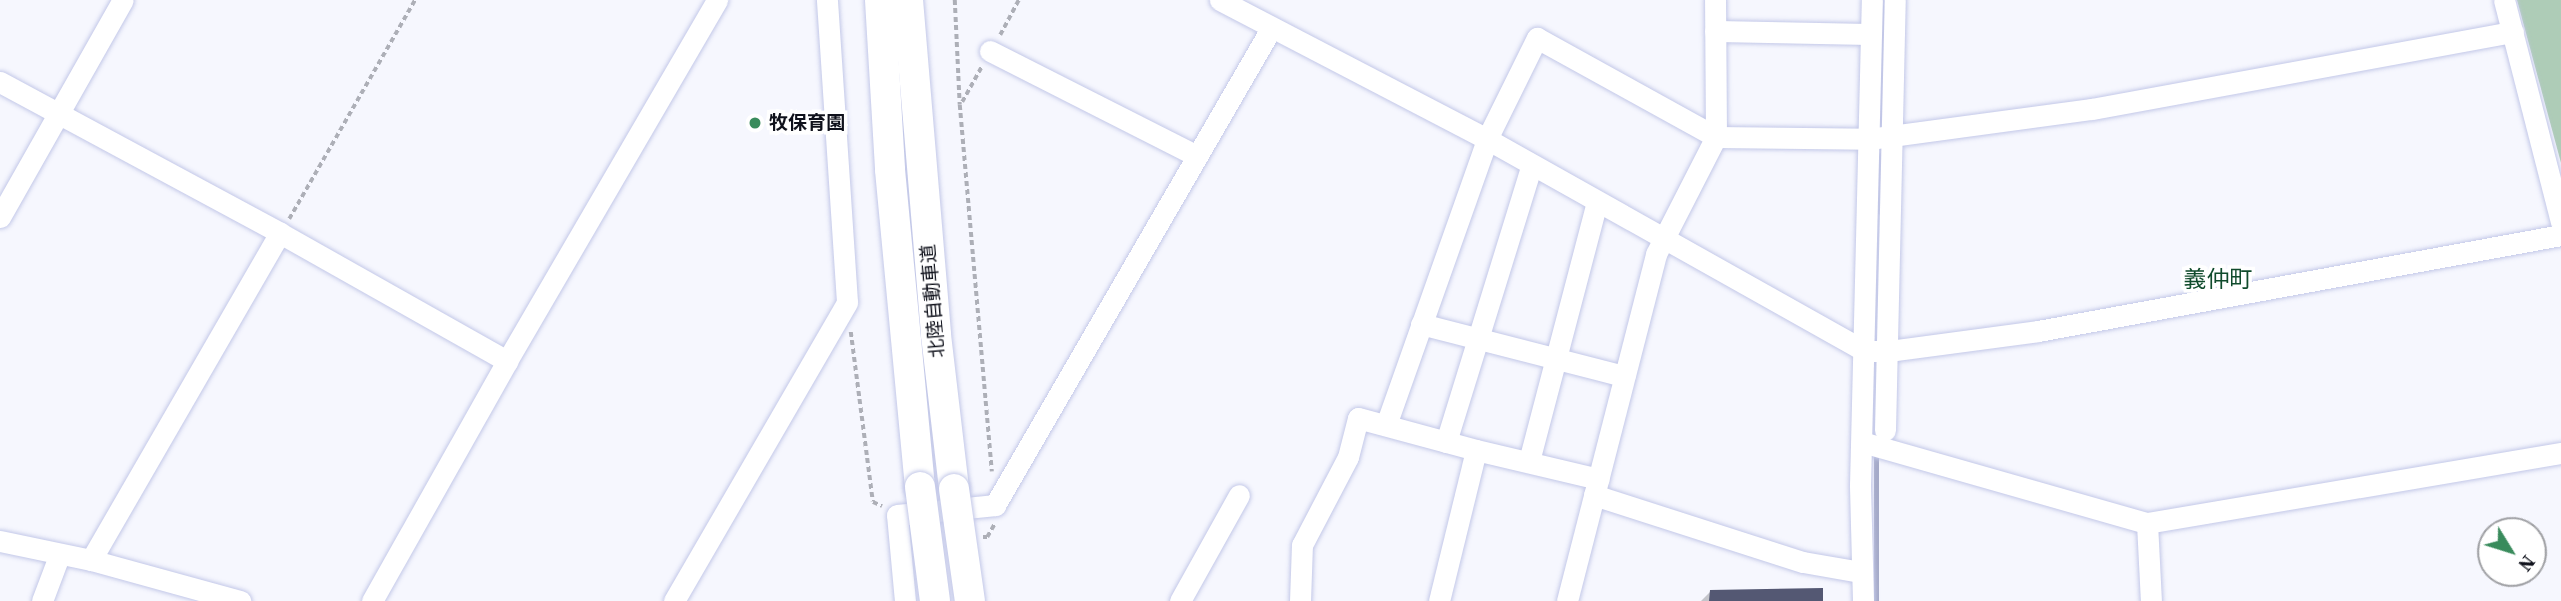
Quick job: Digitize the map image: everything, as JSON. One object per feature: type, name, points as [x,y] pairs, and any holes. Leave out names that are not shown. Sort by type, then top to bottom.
[{"type":"highway","name":"北陸自動車道","points":[[880,0],[890,170],[920,487],[936,601]]},
{"type":"highway","name":"北陸自動車道","points":[[908,0],[936,335],[970,601]]},
{"type":"street","points":[[0,217],[123,0]]},
{"type":"street","points":[[372,601],[506,360],[717,0]]},
{"type":"street","points":[[674,601],[847,302],[827,0]]},
{"type":"street","points":[[1220,0],[1487,139],[1865,351],[1889,351],[2038,331],[2561,235]]},
{"type":"street","points":[[1567,601],[1656,254],[1716,137],[1715,0]]},
{"type":"street","points":[[1863,601],[1862,442],[1872,0]]},
{"type":"street","points":[[1885,439],[1895,0]]},
{"type":"street","points":[[2504,0],[2561,222]]},
{"type":"street","points":[[905,601],[897,515],[998,509],[1272,27]]},
{"type":"street","points":[[1715,31],[1871,34]]},
{"type":"street","points":[[1386,425],[1487,139],[1537,38],[1716,137],[1869,139],[2092,109],[2513,32]]},
{"type":"street","points":[[990,51],[1197,156]]},
{"type":"street","points":[[0,82],[58,116],[281,233],[506,360]]},
{"type":"street","points":[[1446,442],[1532,165]]},
{"type":"street","points":[[1529,461],[1597,202]]},
{"type":"street","points":[[91,560],[281,233]]},
{"type":"street","points":[[1421,324],[1623,376]]},
{"type":"street","points":[[1300,601],[1301,545],[1348,457],[1358,418],[1476,450],[1529,461],[1803,562],[1861,572]]},
{"type":"street","points":[[1862,442],[1885,439],[2147,523],[2561,453]]},
{"type":"street","points":[[1439,601],[1476,450]]},
{"type":"street","points":[[1180,601],[1239,495]]},
{"type":"street","points":[[2147,523],[2151,601]]},
{"type":"street","points":[[0,541],[59,556],[91,560],[238,600]]},
{"type":"street","points":[[41,601],[59,556]]},
{"type":"path","points":[[281,233],[415,0]]},
{"type":"path","points":[[955,0],[960,105],[998,509],[987,537],[977,538]]},
{"type":"path","points":[[847,302],[873,502],[897,515]]},
{"type":"green space","points":[[2517,0],[2561,0],[2561,163]]},
{"type":"building","points":[[1823,588],[1823,601],[1709,601],[1710,590]]},
{"type":"waterway","points":[[1880,130],[1882,7]]},
{"type":"waterway","points":[[1880,155],[1880,212]]},
{"type":"waterway","points":[[1876,453],[1876,601]]},
{"type":"place","name":"牧保育園","points":[[755,123]]},
{"type":"district","name":"義仲町","points":[[2218,279]]}]
